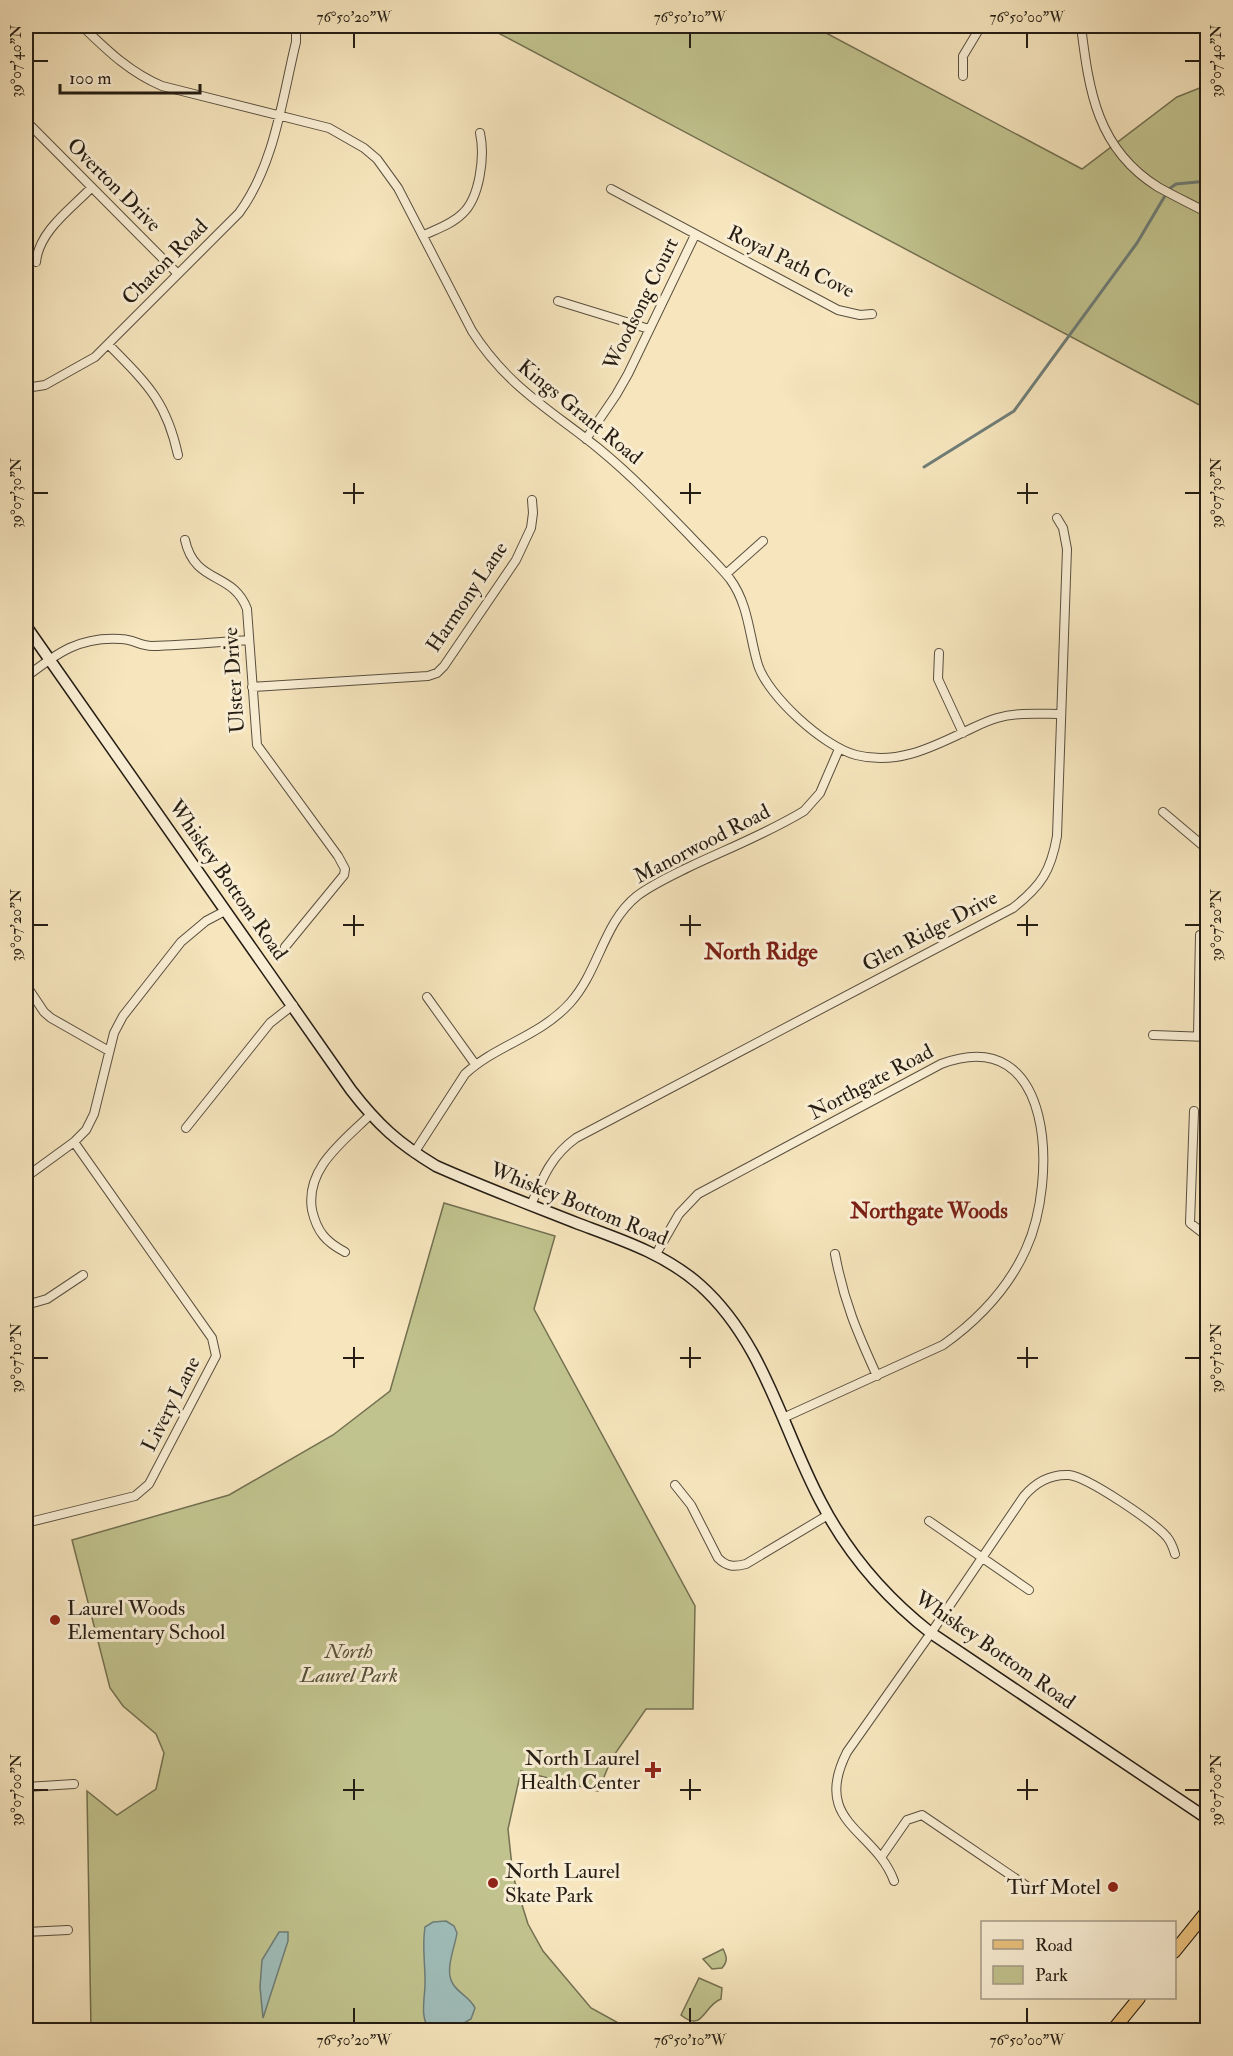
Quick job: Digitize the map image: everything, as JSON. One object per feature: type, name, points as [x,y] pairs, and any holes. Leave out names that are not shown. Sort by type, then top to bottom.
[{"type":"main road","points":[[1176,1950],[1208,1910]]},
{"type":"main road","points":[[1113,2031],[1138,1999]]},
{"type":"street","name":"Kings Grant Road","points":[[82,26],[112,55],[144,78],[162,86],[329,128],[347,137],[377,159],[398,188],[457,302],[486,352],[502,372],[526,395],[639,482],[726,574],[742,600],[758,666],[772,690],[811,731],[839,749],[855,755],[890,759],[922,751],[998,718],[1015,715],[1061,714]]},
{"type":"street","name":"Chaton Road","points":[[26,388],[45,385],[62,377],[109,345],[239,213],[248,201],[262,173],[278,115],[296,42],[296,26]]},
{"type":"street","points":[[963,76],[963,56],[981,26]]},
{"type":"street","points":[[1081,26],[1088,79],[1099,117],[1119,152],[1157,186],[1208,213]]},
{"type":"street","name":"Overton Drive","points":[[26,121],[178,274]]},
{"type":"street","points":[[424,236],[463,214],[470,203],[475,193],[482,163],[480,133]]},
{"type":"street","points":[[36,262],[37,252],[47,233],[92,188]]},
{"type":"street","name":"Woodsong Court","points":[[586,439],[616,394],[695,235],[611,189]]},
{"type":"street","name":"Royal Path Cove","points":[[695,235],[838,310],[860,315],[872,314]]},
{"type":"street","points":[[558,301],[649,329]]},
{"type":"street","points":[[109,345],[149,386],[160,403],[169,421],[178,455]]},
{"type":"street","name":"Harmony Lane","points":[[252,687],[429,676],[437,673],[516,560],[531,528],[532,500]]},
{"type":"street","name":"Glen Ridge Drive","points":[[531,1205],[552,1161],[564,1146],[576,1138],[1013,908],[1040,884],[1054,855],[1057,836],[1067,549],[1063,528],[1056,518]]},
{"type":"street","name":"Ulster Drive","points":[[185,540],[189,556],[194,562],[202,570],[239,593],[247,609],[257,745],[344,864],[344,875],[285,947]]},
{"type":"street","points":[[726,574],[763,541]]},
{"type":"street","name":"Whiskey Bottom Road","points":[[26,626],[370,1115],[389,1134],[414,1153],[455,1175],[656,1254],[700,1285],[740,1330],[755,1357],[828,1515],[867,1573],[906,1614],[1208,1819]]},
{"type":"street","points":[[26,677],[77,643],[96,639],[128,639],[150,646],[249,640]]},
{"type":"street","points":[[939,653],[938,679],[963,733]]},
{"type":"street","name":"Manorwood Road","points":[[414,1153],[457,1084],[475,1064],[536,1031],[572,1001],[590,973],[619,914],[639,895],[666,878],[804,811],[820,793],[839,749]]},
{"type":"street","points":[[1163,812],[1208,850]]},
{"type":"street","points":[[26,1177],[74,1142],[86,1130],[94,1114],[114,1033],[123,1016],[181,942],[206,921],[225,911]]},
{"type":"street","points":[[1197,1036],[1200,934],[1208,934]]},
{"type":"street","points":[[26,985],[44,1012],[51,1018],[109,1051]]},
{"type":"street","points":[[427,997],[475,1064]]},
{"type":"street","points":[[186,1128],[270,1023],[293,1005]]},
{"type":"street","points":[[1153,1035],[1208,1036]]},
{"type":"street","name":"Northgate Road","points":[[656,1254],[679,1214],[698,1194],[940,1064],[953,1060],[976,1058],[996,1061],[1021,1077],[1030,1089],[1038,1113],[1043,1145],[1042,1197],[1036,1224],[1026,1250],[998,1295],[962,1331],[943,1345],[783,1418]]},
{"type":"street","points":[[1194,1111],[1190,1223],[1208,1237]]},
{"type":"street","points":[[345,1252],[332,1245],[318,1230],[311,1202],[312,1187],[326,1159],[370,1115]]},
{"type":"street","name":"Livery Lane","points":[[26,1523],[135,1496],[149,1484],[216,1356],[212,1338],[74,1142]]},
{"type":"street","points":[[835,1254],[852,1321],[878,1376]]},
{"type":"street","points":[[26,1305],[47,1299],[82,1275]]},
{"type":"street","points":[[894,1881],[882,1856],[853,1829],[843,1816],[837,1792],[840,1765],[1032,1486],[1044,1479],[1069,1475],[1094,1484],[1158,1529],[1172,1545],[1175,1554]]},
{"type":"street","points":[[675,1485],[691,1505],[718,1558],[730,1566],[746,1564],[828,1515]]},
{"type":"street","points":[[929,1521],[1029,1590]]},
{"type":"street","points":[[26,1787],[74,1785]]},
{"type":"street","points":[[882,1856],[907,1820],[922,1815],[1031,1889]]},
{"type":"street","points":[[26,1932],[68,1930]]},
{"type":"green space","points":[[485,26],[813,26],[1082,169],[1177,97],[1207,85],[1208,230],[1204,234],[1208,236],[1207,409]]},
{"type":"green space","name":"North Laurel Park","points":[[444,1203],[555,1236],[534,1309],[695,1606],[693,1709],[646,1709],[612,1758],[598,1791],[521,1771],[508,1829],[513,1876],[528,1924],[543,1951],[591,2008],[631,2030],[91,2030],[87,1791],[117,1815],[156,1789],[164,1753],[156,1734],[123,1706],[110,1688],[72,1540],[229,1495],[333,1435],[390,1391]]},
{"type":"green space","points":[[723,1949],[726,1957],[725,1963],[722,1968],[712,1969],[703,1959]]},
{"type":"green space","points":[[699,1978],[722,1988],[721,1999],[715,2002],[699,2020],[688,2020],[681,2015]]},
{"type":"water","points":[[446,1921],[454,1926],[457,1933],[450,1966],[451,1979],[455,1987],[475,2008],[471,2019],[464,2023],[431,2030],[424,2013],[425,1927],[433,1922]]},
{"type":"water","points":[[279,1932],[288,1932],[288,1941],[263,2018],[260,1987],[262,1960]]},
{"type":"waterway","points":[[924,467],[1014,411],[1137,243],[1169,189],[1176,184],[1208,181]]},
{"type":"place","name":"Laurel Woods Elementary School","points":[[55,1620]]},
{"type":"place","name":"North Laurel Health Center","points":[[653,1770]]},
{"type":"place","name":"North Laurel Skate Park","points":[[493,1883]]},
{"type":"place","name":"Turf Motel","points":[[1113,1887]]},
{"type":"district","name":"North Ridge","points":[[761,952]]},
{"type":"district","name":"Northgate Woods","points":[[929,1211]]}]
